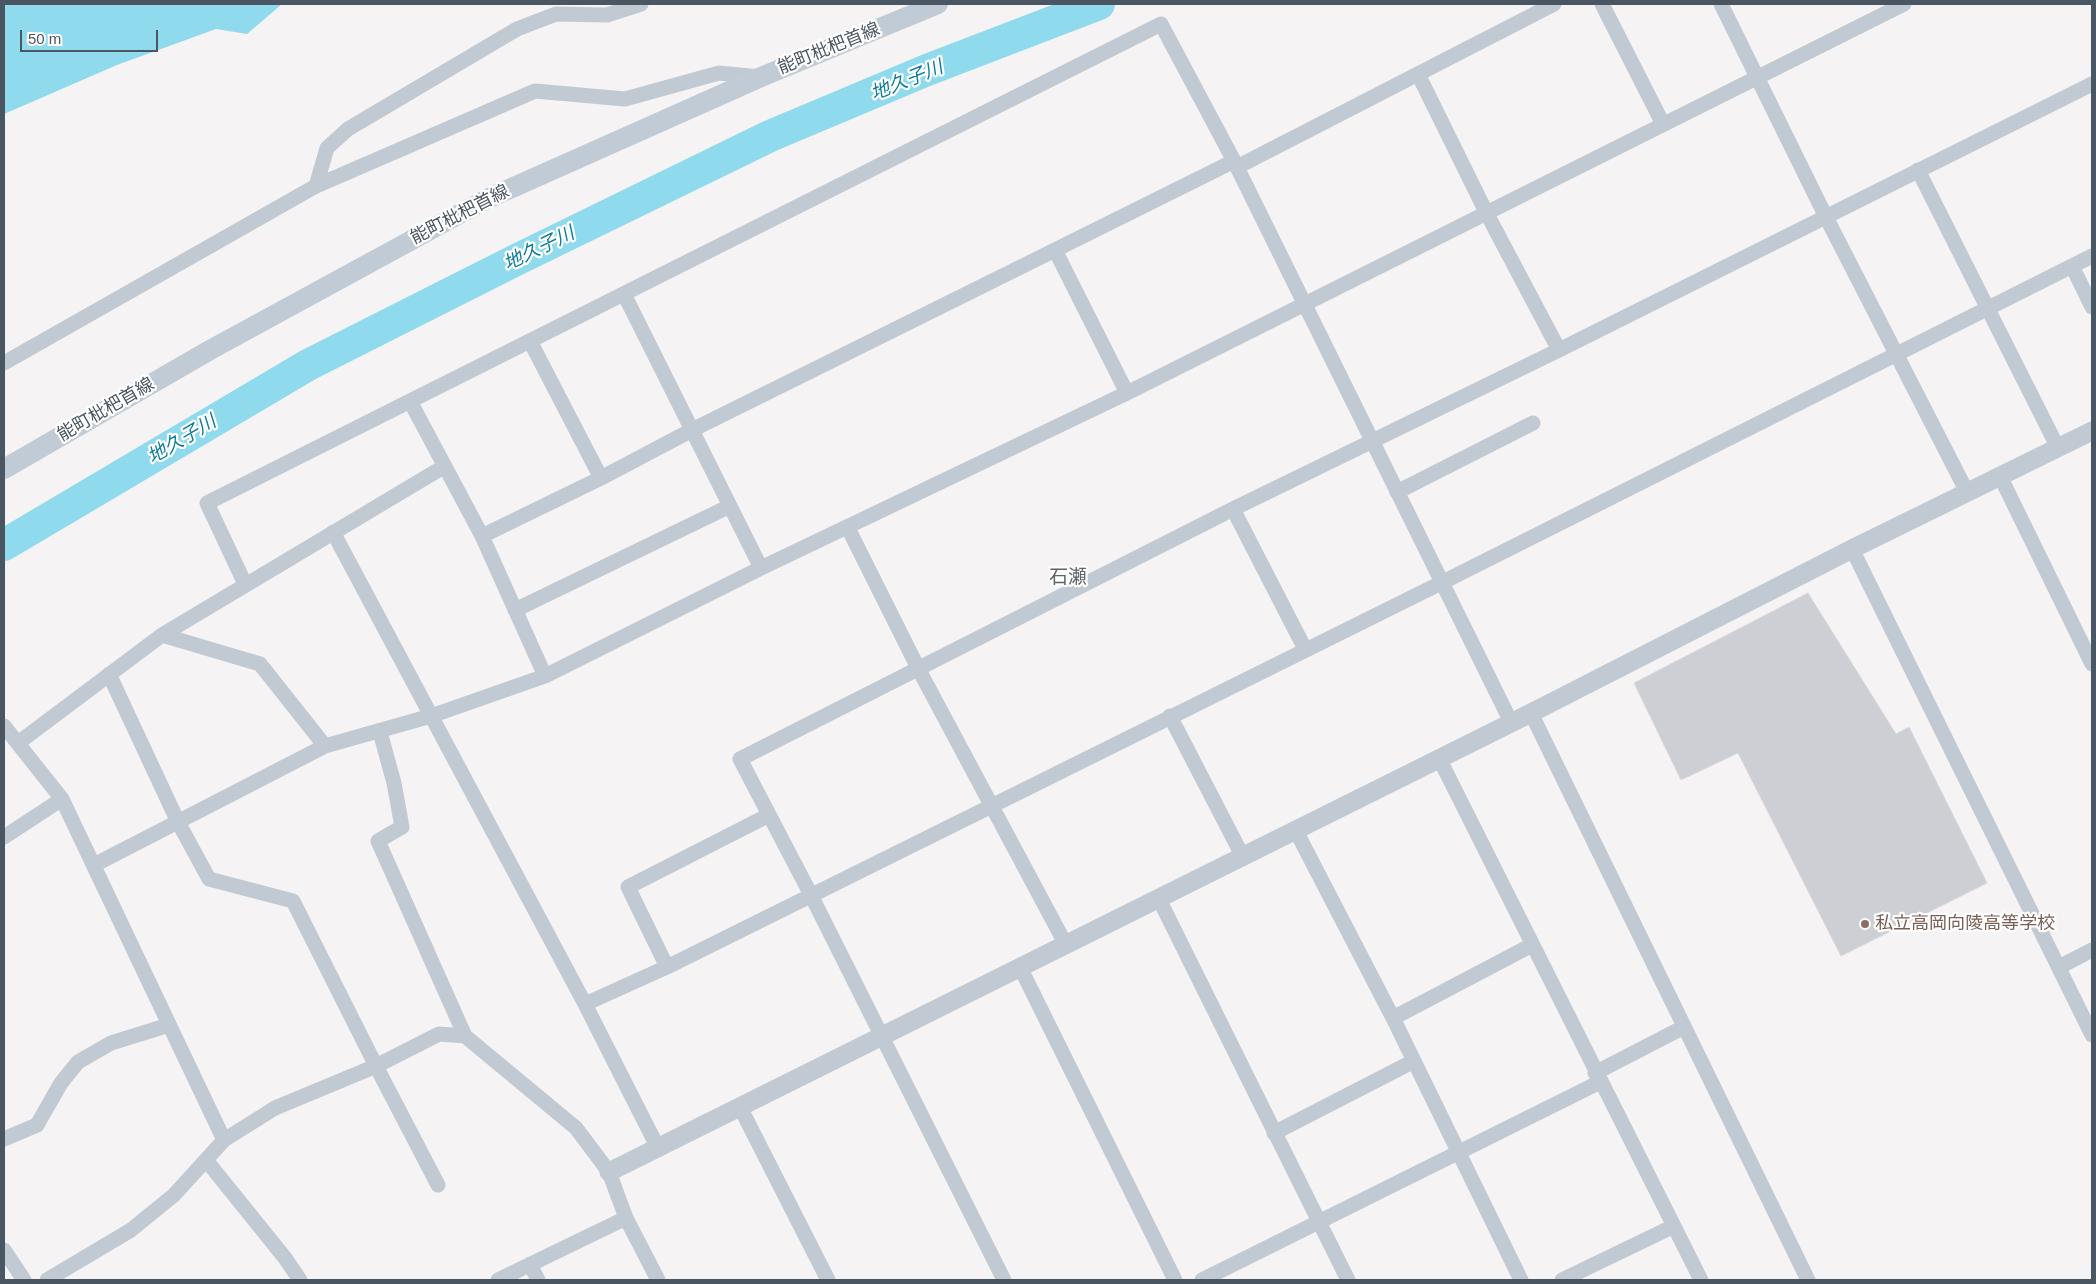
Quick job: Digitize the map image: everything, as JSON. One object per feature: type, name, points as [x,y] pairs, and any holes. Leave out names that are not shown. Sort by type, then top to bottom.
[{"type":"main road","name":"能町枇杷首線","points":[[4,469],[210,350],[487,200],[761,77],[938,4]]},
{"type":"street","points":[[316,186],[327,148],[348,129],[517,29],[556,14],[607,15],[641,4]]},
{"type":"street","points":[[482,536],[1055,250],[1418,74],[1554,4]]},
{"type":"street","points":[[1602,4],[1663,124]]},
{"type":"street","points":[[1720,4],[1758,76],[1825,215],[1967,492]]},
{"type":"street","points":[[94,865],[325,746],[380,732],[431,716],[545,676],[761,568],[1127,393],[1904,4]]},
{"type":"street","points":[[245,584],[207,502],[1161,24],[1235,164],[1511,722]]},
{"type":"street","points":[[4,363],[316,186],[535,91],[625,99],[719,73],[761,77]]},
{"type":"street","points":[[1418,74],[1486,212],[1558,350]]},
{"type":"street","points":[[1004,1280],[811,895],[740,759],[919,670],[1233,509],[1558,350],[1825,215],[2092,84]]},
{"type":"street","points":[[1918,170],[2058,448]]},
{"type":"street","points":[[1055,250],[1127,393]]},
{"type":"street","points":[[585,1004],[667,967],[992,806],[2092,256]]},
{"type":"street","points":[[2072,266],[2092,307]]},
{"type":"street","points":[[624,294],[761,568]]},
{"type":"street","points":[[530,341],[601,478]]},
{"type":"street","points":[[410,401],[482,536],[545,676]]},
{"type":"street","points":[[1397,492],[1533,423]]},
{"type":"street","points":[[609,1172],[1065,943],[1531,713],[1852,549],[2092,431]]},
{"type":"street","points":[[18,743],[162,635],[445,466]]},
{"type":"street","points":[[2000,476],[2092,664]]},
{"type":"street","points":[[515,610],[730,506]]},
{"type":"street","points":[[1233,509],[1305,649]]},
{"type":"street","points":[[848,528],[919,670],[1065,943]]},
{"type":"street","points":[[333,532],[585,1004],[658,1148]]},
{"type":"street","points":[[1852,549],[2092,1035]]},
{"type":"street","points":[[162,635],[260,664],[325,746]]},
{"type":"street","points":[[109,674],[178,822],[209,879],[293,901],[438,1184]]},
{"type":"street","points":[[1531,713],[1808,1280]]},
{"type":"street","points":[[1170,716],[1242,855]]},
{"type":"street","points":[[4,726],[62,799],[224,1140]]},
{"type":"street","points":[[380,732],[394,783],[402,827],[378,841],[465,1036],[576,1128],[609,1172],[626,1218],[658,1280]]},
{"type":"street","points":[[1439,758],[1597,1077],[1701,1280]]},
{"type":"street","points":[[4,837],[62,799]]},
{"type":"street","points":[[667,967],[628,888],[769,815]]},
{"type":"street","points":[[1295,829],[1393,1018],[1521,1280]]},
{"type":"street","points":[[1158,897],[1317,1222],[1348,1280]]},
{"type":"street","points":[[1393,1018],[1532,945]]},
{"type":"street","points":[[2059,967],[2092,950]]},
{"type":"street","points":[[1020,967],[1175,1280]]},
{"type":"street","points":[[4,1139],[37,1125],[61,1083],[78,1062],[111,1043],[169,1025]]},
{"type":"street","points":[[1202,1280],[1460,1153],[1684,1027]]},
{"type":"street","points":[[47,1280],[131,1230],[174,1195],[224,1140],[275,1108],[376,1066],[439,1034],[465,1036]]},
{"type":"street","points":[[1274,1133],[1414,1061]]},
{"type":"street","points":[[740,1106],[828,1280]]},
{"type":"street","points":[[206,1160],[285,1258],[300,1280]]},
{"type":"street","points":[[498,1280],[626,1218]]},
{"type":"street","points":[[1562,1280],[1674,1226]]},
{"type":"street","points":[[4,1250],[24,1280]]},
{"type":"street","points":[[530,1264],[538,1280]]},
{"type":"water","points":[[4,4],[282,4],[247,34],[216,29],[117,65],[4,114]]},
{"type":"building","points":[[1808,593],[1896,734],[1909,727],[1987,883],[1841,956],[1738,753],[1681,780],[1634,683]]},
{"type":"waterway","name":"地久子川","points":[[4,545],[308,365],[516,260],[770,136],[927,70],[1099,4]]},
{"type":"place","name":"私立高岡向陵高等学校","points":[[1865,924]]},
{"type":"district","name":"石瀬","points":[[1068,578]]}]
